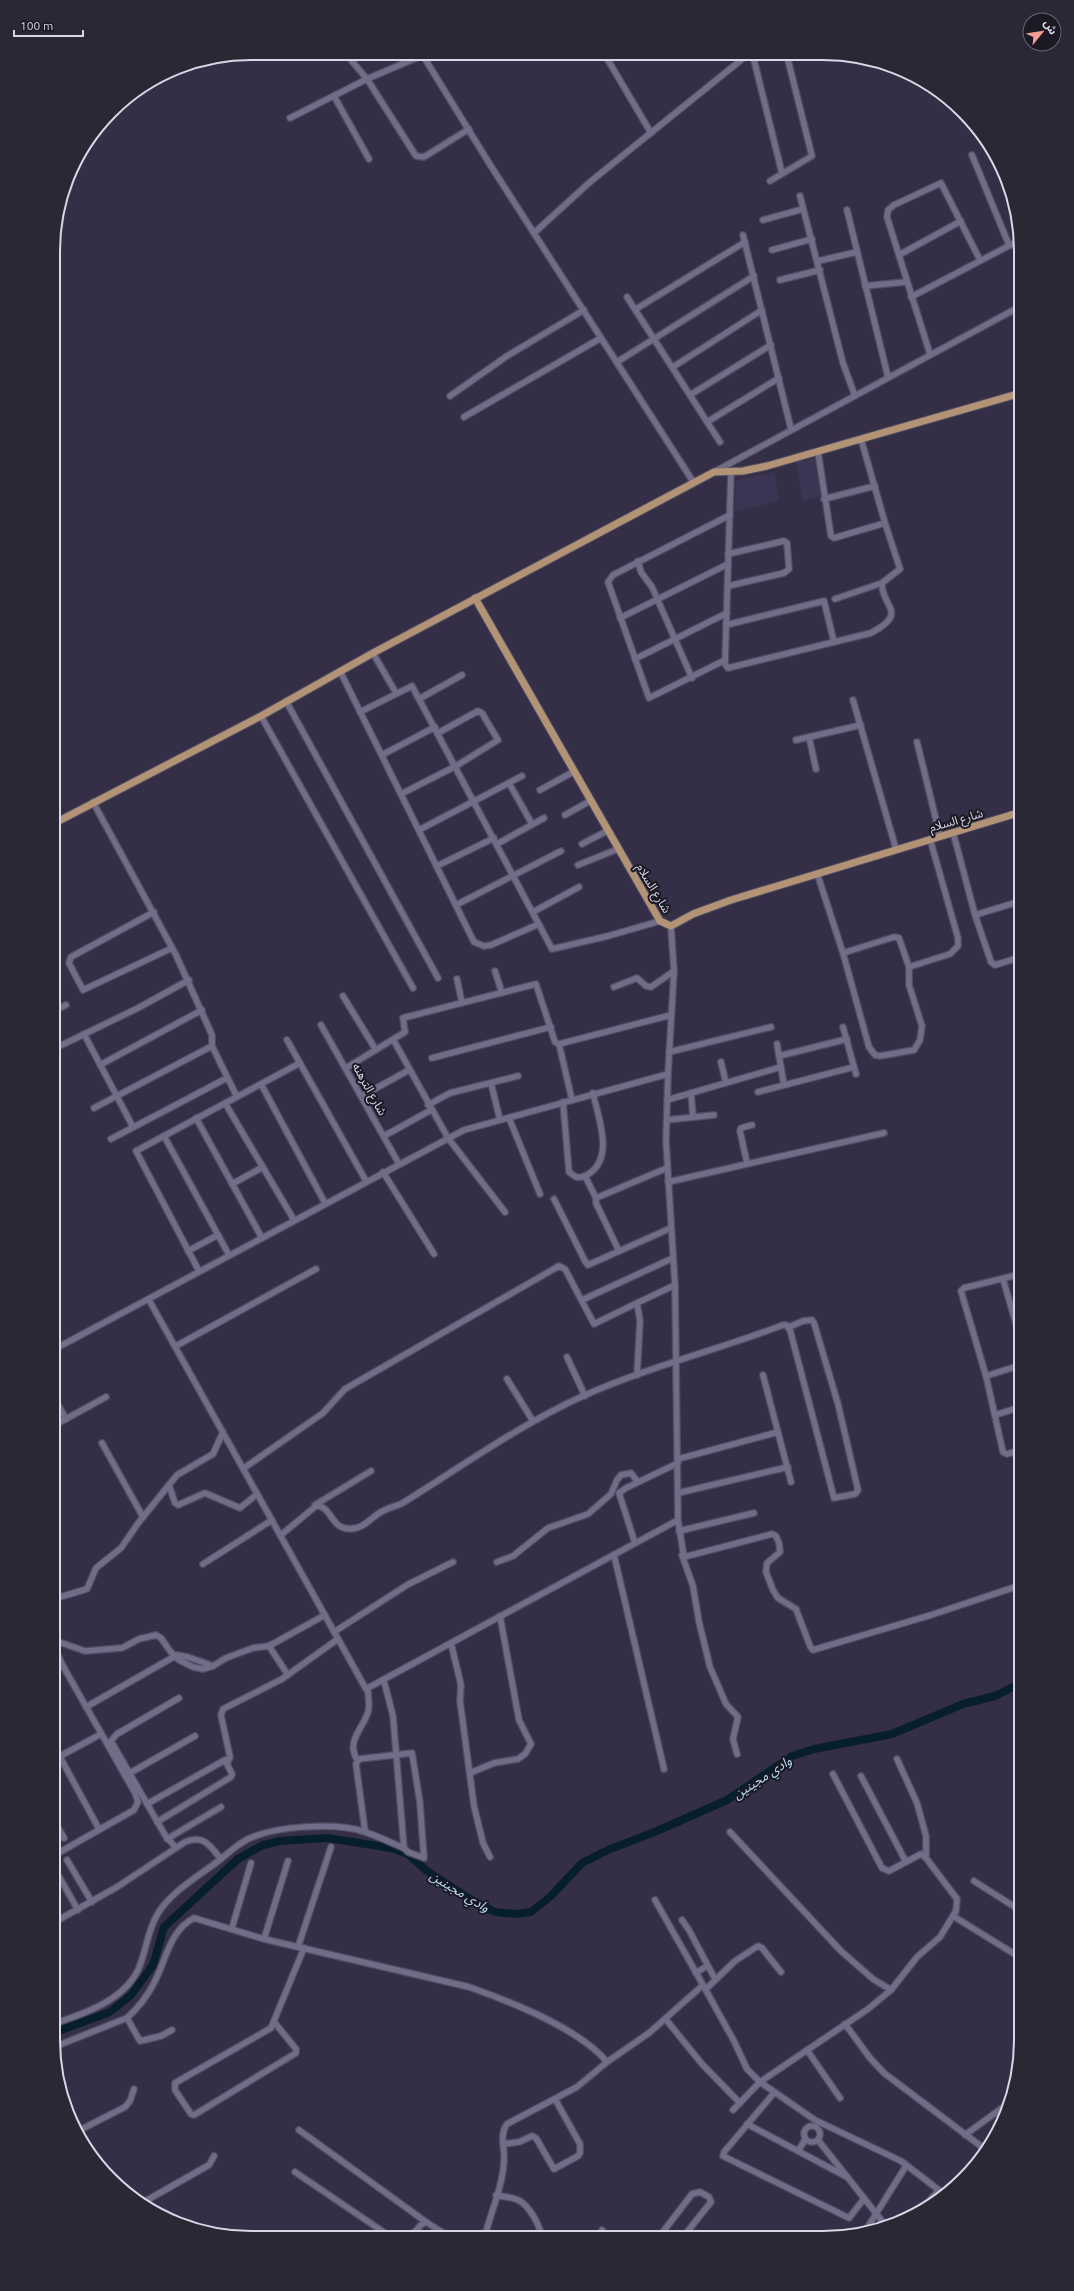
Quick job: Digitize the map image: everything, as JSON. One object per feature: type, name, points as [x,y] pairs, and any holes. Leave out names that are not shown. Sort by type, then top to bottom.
[{"type":"main road","points":[[60,820],[261,716],[340,671],[475,598],[714,472],[731,472],[763,467],[1014,394]]},
{"type":"main road","name":"شارع السلام","points":[[475,598],[573,772],[660,921],[671,926],[725,902],[1014,814]]},
{"type":"street","points":[[351,60],[367,79],[419,158],[469,129]]},
{"type":"street","points":[[290,118],[367,79],[411,60]]},
{"type":"street","points":[[426,60],[534,233],[694,482]]},
{"type":"street","points":[[608,60],[652,133]]},
{"type":"street","points":[[534,233],[590,182],[741,60]]},
{"type":"street","points":[[754,60],[782,173]]},
{"type":"street","points":[[770,181],[812,156],[788,60]]},
{"type":"street","points":[[334,96],[369,159]]},
{"type":"street","points":[[972,155],[1009,245]]},
{"type":"street","points":[[930,354],[887,218],[888,210],[894,205],[941,183],[980,260]]},
{"type":"street","points":[[800,196],[818,261],[842,363],[854,396]]},
{"type":"street","points":[[763,220],[803,208]]},
{"type":"street","points":[[848,210],[888,377]]},
{"type":"street","points":[[899,255],[961,221]]},
{"type":"street","points":[[743,235],[791,429]]},
{"type":"street","points":[[772,250],[812,239]]},
{"type":"street","points":[[636,309],[745,242]]},
{"type":"street","points":[[911,297],[1014,243]]},
{"type":"street","points":[[818,261],[857,252]]},
{"type":"street","points":[[780,280],[820,270]]},
{"type":"street","points":[[616,362],[754,276]]},
{"type":"street","points":[[865,286],[906,282]]},
{"type":"street","points":[[627,297],[720,442]]},
{"type":"street","points":[[450,396],[507,356],[584,310]]},
{"type":"street","points":[[673,367],[762,310]]},
{"type":"street","points":[[714,472],[1014,310]]},
{"type":"street","points":[[464,417],[601,338]]},
{"type":"street","points":[[690,395],[771,345]]},
{"type":"street","points":[[708,422],[779,378]]},
{"type":"street","points":[[834,599],[882,583],[900,569],[885,523],[862,439]]},
{"type":"street","points":[[818,452],[824,499],[832,537],[885,523]]},
{"type":"street","points":[[731,472],[726,667],[731,668],[871,633],[885,625],[891,619],[891,609],[882,583]]},
{"type":"street","points":[[824,499],[875,486]]},
{"type":"street","points":[[726,660],[650,699],[620,618],[609,580],[613,575],[638,561],[730,515]]},
{"type":"street","points":[[728,554],[784,541],[787,543],[790,558],[789,569],[784,573],[728,586]]},
{"type":"street","points":[[638,561],[642,575],[652,587],[692,678]]},
{"type":"street","points":[[620,618],[728,564]]},
{"type":"street","points":[[726,625],[824,601],[834,642]]},
{"type":"street","points":[[635,659],[727,613]]},
{"type":"street","points":[[373,653],[396,693]]},
{"type":"street","points":[[340,671],[474,942],[479,945],[491,945],[539,924]]},
{"type":"street","points":[[419,699],[462,675]]},
{"type":"street","points":[[360,712],[411,686],[435,727],[553,949],[660,921]]},
{"type":"street","points":[[853,700],[896,849]]},
{"type":"street","points":[[286,701],[438,978]]},
{"type":"street","points":[[401,794],[497,743],[498,739],[482,714],[478,711],[438,733]]},
{"type":"street","points":[[261,716],[413,988]]},
{"type":"street","points":[[796,740],[860,725]]},
{"type":"street","points":[[382,755],[435,727]]},
{"type":"street","points":[[809,737],[816,769]]},
{"type":"street","points":[[917,742],[940,836]]},
{"type":"street","points":[[540,790],[573,772]]},
{"type":"street","points":[[419,830],[475,802],[522,776]]},
{"type":"street","points":[[509,783],[532,824]]},
{"type":"street","points":[[565,815],[590,801]]},
{"type":"street","points":[[93,802],[154,912],[189,980],[212,1035],[214,1042],[212,1046],[237,1097]]},
{"type":"street","points":[[437,866],[544,818]]},
{"type":"street","points":[[582,844],[607,830]]},
{"type":"street","points":[[952,832],[975,915],[991,962],[995,965],[1014,959]]},
{"type":"street","points":[[909,967],[950,954],[956,950],[958,942],[930,839]]},
{"type":"street","points":[[578,865],[618,849]]},
{"type":"street","points":[[456,905],[561,851]]},
{"type":"street","points":[[817,873],[843,954],[869,1047],[875,1055],[880,1056],[911,1051],[917,1046],[920,1040],[922,1026],[909,985],[909,967],[901,941],[896,936],[843,954]]},
{"type":"street","points":[[532,912],[579,887]]},
{"type":"street","points":[[975,915],[1014,903]]},
{"type":"street","points":[[154,912],[71,957],[69,963],[83,990],[172,948]]},
{"type":"street","points":[[671,926],[674,970],[666,1120],[667,1168],[675,1285],[678,1520],[682,1556],[693,1586],[699,1622],[710,1667],[726,1704],[738,1717],[733,1739],[736,1754]]},
{"type":"street","points":[[614,987],[637,978],[646,986],[651,986],[674,970]]},
{"type":"street","points":[[495,971],[502,993]]},
{"type":"street","points":[[457,979],[462,1003]]},
{"type":"street","points":[[62,1045],[189,980]]},
{"type":"street","points":[[346,1068],[394,1041],[406,1031],[403,1018],[536,984],[556,1042],[559,1044],[572,1100]]},
{"type":"street","points":[[343,996],[376,1050]]},
{"type":"street","points":[[60,1008],[66,1005]]},
{"type":"street","points":[[100,1065],[202,1010]]},
{"type":"street","points":[[559,1044],[671,1015]]},
{"type":"street","name":"شارع الترهنه","points":[[321,1026],[362,1096],[398,1164]]},
{"type":"street","points":[[432,1058],[551,1027]]},
{"type":"street","points":[[844,1027],[856,1074]]},
{"type":"street","points":[[669,1052],[771,1028]]},
{"type":"street","points":[[84,1034],[133,1127]]},
{"type":"street","points":[[779,1056],[847,1039]]},
{"type":"street","points":[[288,1040],[366,1181]]},
{"type":"street","points":[[394,1041],[448,1138],[505,1212]]},
{"type":"street","points":[[777,1044],[784,1085]]},
{"type":"street","points":[[94,1108],[212,1046]]},
{"type":"street","points":[[721,1062],[726,1083]]},
{"type":"street","points":[[199,1271],[136,1154],[137,1150],[300,1063]]},
{"type":"street","points":[[667,1100],[781,1067]]},
{"type":"street","points":[[758,1092],[854,1067]]},
{"type":"street","points":[[362,1096],[409,1070]]},
{"type":"street","points":[[60,1346],[149,1300],[199,1271],[382,1172],[464,1130],[668,1074]]},
{"type":"street","points":[[384,1136],[450,1093],[518,1076]]},
{"type":"street","points":[[111,1139],[227,1078]]},
{"type":"street","points":[[491,1083],[500,1120]]},
{"type":"street","points":[[261,1084],[325,1203]]},
{"type":"street","points":[[691,1093],[693,1117]]},
{"type":"street","points":[[563,1102],[569,1172],[576,1177],[585,1176],[595,1169],[602,1157],[603,1141],[593,1094]]},
{"type":"street","points":[[225,1103],[294,1220]]},
{"type":"street","points":[[666,1120],[714,1115]]},
{"type":"street","points":[[196,1118],[262,1238]]},
{"type":"street","points":[[509,1118],[540,1194]]},
{"type":"street","points":[[747,1163],[740,1131],[742,1128],[752,1125]]},
{"type":"street","points":[[668,1182],[884,1132]]},
{"type":"street","points":[[164,1136],[229,1255]]},
{"type":"street","points":[[232,1184],[263,1167]]},
{"type":"street","points":[[596,1198],[667,1168]]},
{"type":"street","points":[[382,1172],[434,1254]]},
{"type":"street","points":[[585,1176],[596,1198],[596,1204],[619,1251]]},
{"type":"street","points":[[554,1199],[586,1264],[671,1228]]},
{"type":"street","points":[[188,1251],[218,1235]]},
{"type":"street","points":[[582,1300],[673,1258]]},
{"type":"street","points":[[244,1468],[323,1413],[345,1389],[559,1266],[565,1269],[594,1324],[675,1285]]},
{"type":"street","points":[[176,1346],[316,1269]]},
{"type":"street","points":[[1014,1276],[964,1288],[961,1292],[986,1376],[1003,1452],[1007,1454],[1014,1452]]},
{"type":"street","points":[[1003,1279],[1014,1318]]},
{"type":"street","points":[[149,1300],[244,1468],[257,1494],[281,1534],[334,1632],[368,1690],[368,1710],[352,1743],[353,1752],[358,1761]]},
{"type":"street","points":[[637,1303],[640,1321],[637,1375]]},
{"type":"street","points":[[313,1506],[322,1507],[337,1525],[342,1528],[358,1528],[382,1511],[402,1504],[533,1421],[585,1396],[637,1375],[733,1344],[783,1325],[788,1327],[807,1320],[812,1320],[814,1323],[838,1404],[858,1490],[856,1494],[834,1498],[788,1327]]},
{"type":"street","points":[[567,1357],[585,1396]]},
{"type":"street","points":[[986,1376],[1014,1367]]},
{"type":"street","points":[[763,1375],[791,1482]]},
{"type":"street","points":[[507,1379],[533,1421]]},
{"type":"street","points":[[60,1422],[106,1397]]},
{"type":"street","points":[[60,1408],[66,1419]]},
{"type":"street","points":[[995,1415],[1014,1409]]},
{"type":"street","points":[[60,1597],[87,1589],[96,1568],[121,1548],[143,1517],[177,1475],[213,1454],[223,1432]]},
{"type":"street","points":[[635,1544],[619,1493],[678,1461],[778,1432]]},
{"type":"street","points":[[102,1443],[143,1517]]},
{"type":"street","points":[[678,1493],[788,1467]]},
{"type":"street","points":[[281,1534],[313,1506],[371,1471]]},
{"type":"street","points":[[497,1562],[513,1556],[543,1531],[555,1524],[588,1514],[611,1494],[615,1483],[621,1475],[631,1473],[638,1482]]},
{"type":"street","points":[[169,1485],[175,1503],[178,1505],[205,1493],[240,1508],[257,1494]]},
{"type":"street","points":[[679,1531],[754,1513]]},
{"type":"street","points":[[202,1564],[272,1520]]},
{"type":"street","points":[[368,1690],[500,1616],[678,1520]]},
{"type":"street","points":[[682,1556],[684,1557],[774,1534],[779,1543],[780,1552],[767,1563],[767,1576],[778,1598],[796,1609],[810,1646],[815,1650],[1014,1587]]},
{"type":"street","points":[[614,1555],[664,1769]]},
{"type":"street","points":[[334,1632],[407,1585],[453,1562]]},
{"type":"street","points":[[60,1642],[85,1651],[122,1648],[139,1639],[156,1635],[161,1638],[175,1656],[198,1668],[213,1666],[226,1658],[253,1648],[269,1646],[325,1615]]},
{"type":"street","points":[[470,1773],[494,1763],[518,1760],[525,1754],[531,1744],[519,1720],[500,1616]]},
{"type":"street","points":[[227,1764],[230,1754],[222,1711],[288,1675],[338,1639]]},
{"type":"street","points":[[451,1643],[461,1685],[460,1701],[474,1806],[483,1843],[490,1857]]},
{"type":"street","points":[[269,1646],[288,1675]]},
{"type":"street","points":[[86,1707],[175,1656]]},
{"type":"street","points":[[60,1660],[135,1793],[138,1802],[134,1810],[60,1852]]},
{"type":"street","points":[[384,1680],[393,1716],[404,1848]]},
{"type":"street","points":[[176,1848],[167,1839],[157,1822],[112,1743],[112,1737],[179,1698]]},
{"type":"street","points":[[99,1829],[60,1757],[101,1734]]},
{"type":"street","points":[[130,1773],[195,1736]]},
{"type":"street","points":[[60,2022],[78,2016],[119,1994],[138,1971],[157,1915],[179,1891],[245,1841],[271,1832],[339,1827],[364,1831],[424,1858],[414,1755],[410,1752],[396,1755],[362,1758],[356,1764],[364,1831]]},
{"type":"street","points":[[896,1759],[919,1809],[926,1836],[926,1858]]},
{"type":"street","points":[[147,1804],[223,1760],[227,1764],[232,1777],[157,1822]]},
{"type":"street","points":[[733,2110],[760,2082],[845,2024],[891,1990],[917,1957],[940,1937],[954,1916],[958,1905],[957,1899],[926,1858],[921,1854],[889,1871],[882,1868],[832,1774]]},
{"type":"street","points":[[861,1776],[906,1862]]},
{"type":"street","points":[[167,1839],[221,1807]]},
{"type":"street","points":[[60,1831],[64,1838]]},
{"type":"street","points":[[730,1832],[841,1951],[873,1979],[891,1990]]},
{"type":"street","points":[[60,1920],[92,1902],[191,1839],[200,1838],[208,1844],[221,1859]]},
{"type":"street","points":[[275,2023],[296,2049],[296,2053],[194,2115],[190,2114],[175,2090],[175,2083],[269,2029],[275,2023],[301,1948],[331,1847]]},
{"type":"street","points":[[67,1860],[92,1902]]},
{"type":"street","points":[[264,1939],[288,1861]]},
{"type":"street","points":[[232,1928],[251,1863]]},
{"type":"street","points":[[60,1878],[78,1910]]},
{"type":"street","points":[[974,1881],[1014,1907]]},
{"type":"street","points":[[655,1900],[704,1987],[747,2069],[760,2082],[814,2123],[906,2166],[939,2190],[934,2195]]},
{"type":"street","points":[[954,1916],[1014,1951]]},
{"type":"street","points":[[60,2045],[127,2018],[143,2001],[154,1984],[170,1944],[191,1919],[198,1918],[264,1939],[469,1987],[488,1994],[555,2025],[584,2041],[599,2052],[607,2062]]},
{"type":"street","points":[[682,1920],[689,1930],[715,1979]]},
{"type":"street","points":[[486,2231],[504,2159],[503,2131],[507,2124],[555,2099],[588,2079],[607,2062],[649,2033],[735,1961],[758,1946],[762,1948],[781,1972]]},
{"type":"street","points":[[696,1973],[707,1966]]},
{"type":"street","points":[[127,2018],[140,2042],[161,2036],[172,2030]]},
{"type":"street","points":[[668,2022],[702,2064],[740,2103]]},
{"type":"street","points":[[845,2024],[870,2058],[884,2073],[981,2147]]},
{"type":"street","points":[[807,2050],[840,2098]]},
{"type":"street","points":[[82,2129],[125,2107],[130,2102],[134,2089]]},
{"type":"street","points":[[774,2093],[724,2152],[723,2156],[849,2218],[863,2200]]},
{"type":"street","points":[[503,2144],[519,2142],[532,2136],[536,2138],[554,2169],[578,2156],[580,2153],[580,2144],[555,2099]]},
{"type":"street","points":[[965,2135],[1001,2109]]},
{"type":"street","points":[[798,2151],[806,2140],[804,2130],[814,2123]]},
{"type":"street","points":[[814,2123],[820,2131],[818,2140]]},
{"type":"street","points":[[747,2124],[847,2177]]},
{"type":"street","points":[[299,2130],[440,2231]]},
{"type":"street","points":[[806,2140],[812,2142],[818,2140]]},
{"type":"street","points":[[818,2140],[863,2200],[882,2222]]},
{"type":"street","points":[[147,2200],[210,2165],[214,2156]]},
{"type":"street","points":[[868,2225],[906,2166]]},
{"type":"street","points":[[295,2172],[382,2231]]},
{"type":"street","points":[[664,2231],[692,2194],[700,2192],[709,2197],[711,2202],[688,2231]]},
{"type":"street","points":[[496,2195],[516,2199],[522,2203],[539,2226],[540,2231]]},
{"type":"street","points":[[416,2231],[426,2222]]},
{"type":"shaded area","points":[[815,458],[821,496],[802,501],[796,462]]},
{"type":"shaded area","points":[[775,472],[779,501],[734,512],[736,480]]},
{"type":"waterway","name":"وادي مجينين","points":[[60,2030],[110,2012],[131,1995],[153,1965],[164,1927],[238,1859],[263,1845],[280,1841],[327,1838],[391,1848],[408,1854],[427,1871],[470,1899],[495,1912],[515,1914],[531,1912],[551,1896],[582,1863],[608,1850],[657,1831],[727,1800],[792,1756],[814,1749],[892,1734],[963,1704],[995,1696],[1014,1686]]}]
